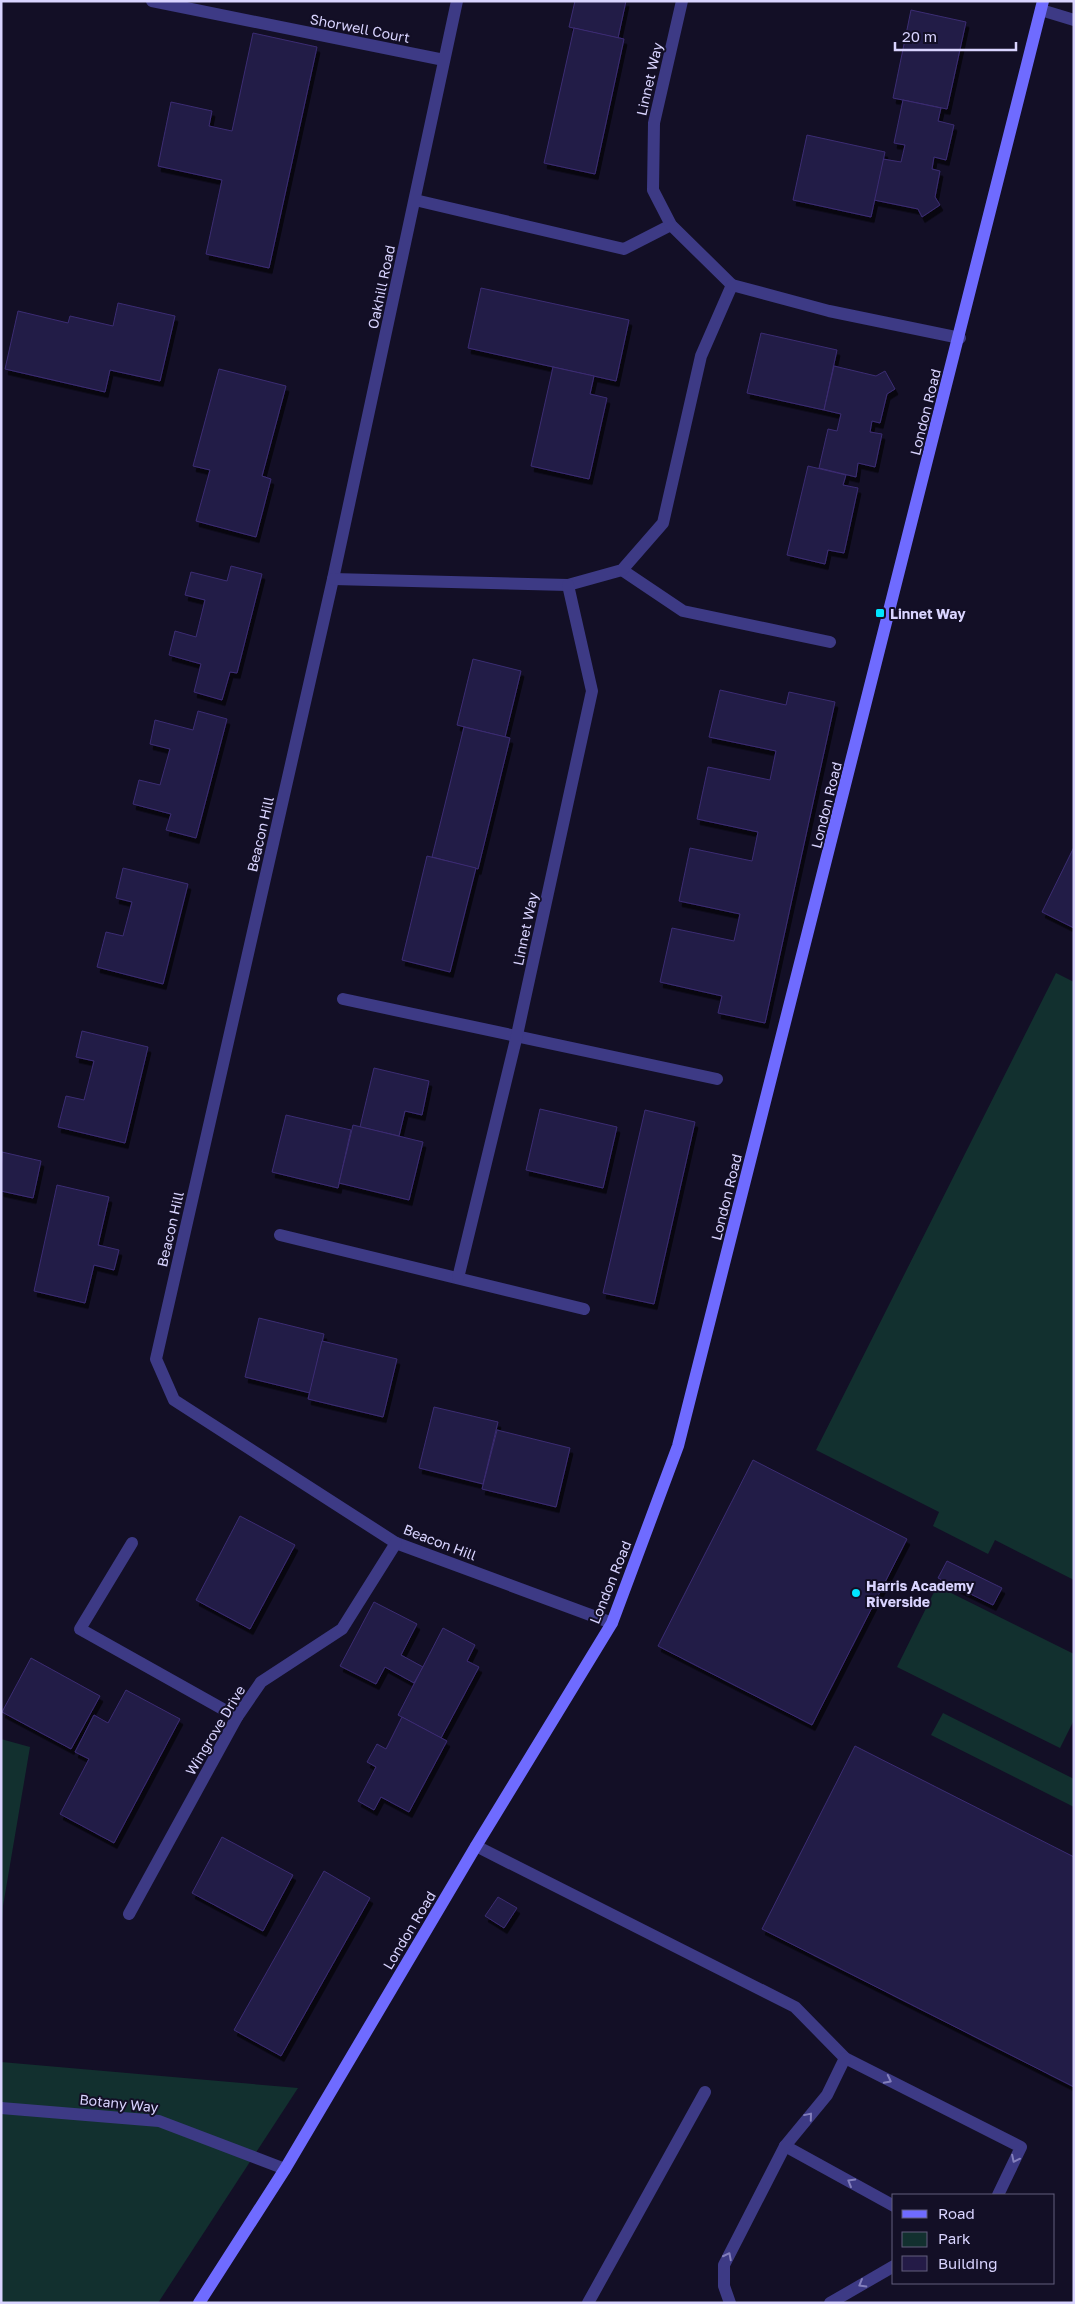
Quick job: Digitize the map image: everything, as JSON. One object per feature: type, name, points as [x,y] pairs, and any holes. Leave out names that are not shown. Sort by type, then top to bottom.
[{"type":"street","name":"Shorwell Court","points":[[152,1],[444,60]]},
{"type":"street","name":"Oakhill Road","points":[[333,578],[457,1]]},
{"type":"street","name":"Linnet Way","points":[[682,1],[654,124],[653,190],[671,225],[732,285],[829,311],[960,338]]},
{"type":"street","points":[[1042,6],[1074,20]]},
{"type":"street","name":"London Road","points":[[199,2303],[285,2169],[476,1846],[612,1623],[678,1446],[960,338],[1042,6]]},
{"type":"street","points":[[415,200],[624,249],[671,225]]},
{"type":"street","points":[[333,578],[568,585],[622,570],[662,523],[701,356],[732,285]]},
{"type":"street","points":[[622,570],[683,611],[830,642]]},
{"type":"street","name":"Beacon Hill","points":[[333,578],[156,1359],[174,1400],[396,1543],[612,1623]]},
{"type":"street","name":"Linnet Way","points":[[458,1278],[517,1035],[592,691],[568,585]]},
{"type":"street","points":[[343,999],[717,1079]]},
{"type":"street","points":[[280,1235],[584,1309]]},
{"type":"street","points":[[132,1542],[80,1630],[237,1716]]},
{"type":"street","name":"Wingrove Drive","points":[[129,1914],[237,1716],[261,1682],[342,1629],[396,1543]]},
{"type":"street","points":[[476,1846],[795,2006],[845,2058],[1022,2147],[998,2194]]},
{"type":"street","points":[[730,2303],[724,2286],[724,2265],[785,2146],[827,2095],[845,2058]]},
{"type":"street","points":[[588,2303],[705,2092]]},
{"type":"street","name":"Botany Way","points":[[1,2108],[159,2121],[285,2169]]},
{"type":"street","points":[[785,2146],[892,2205]]},
{"type":"street","points":[[830,2303],[892,2267]]},
{"type":"green space","points":[[1056,973],[1074,982],[1074,1580],[995,1540],[988,1554],[933,1526],[939,1512],[816,1450]]},
{"type":"green space","points":[[937,1586],[1074,1654],[1074,1720],[1060,1748],[897,1667]]},
{"type":"green space","points":[[943,1713],[1074,1779],[1074,1807],[931,1735]]},
{"type":"green space","points":[[1,1739],[30,1747],[3,1906],[1,1941]]},
{"type":"green space","points":[[1,2062],[298,2088],[158,2303],[1,2303]]},
{"type":"building","points":[[575,1],[626,1],[618,38],[569,27]]},
{"type":"building","points":[[911,10],[966,22],[947,109],[893,98]]},
{"type":"building","points":[[574,28],[624,39],[595,174],[544,163]]},
{"type":"building","points":[[253,33],[317,47],[269,268],[206,254],[222,180],[158,166],[171,102],[212,111],[209,126],[232,131]]},
{"type":"building","points":[[903,100],[941,108],[938,121],[954,125],[946,160],[934,157],[932,169],[940,171],[935,197],[940,205],[922,217],[918,209],[874,200],[883,159],[901,162],[905,145],[894,143]]},
{"type":"building","points":[[807,135],[885,152],[871,217],[793,200]]},
{"type":"building","points":[[481,288],[629,320],[616,381],[468,348]]},
{"type":"building","points":[[118,303],[175,316],[160,381],[110,370],[105,392],[5,369],[18,311],[68,323],[70,316],[113,326]]},
{"type":"building","points":[[761,333],[837,350],[824,410],[747,393]]},
{"type":"building","points":[[834,366],[876,376],[885,371],[895,389],[887,394],[880,423],[872,421],[870,432],[882,434],[875,467],[858,463],[856,477],[819,468],[828,429],[837,431],[841,414],[824,410]]},
{"type":"building","points":[[553,367],[594,376],[590,394],[607,398],[589,479],[531,466]]},
{"type":"building","points":[[219,369],[286,386],[262,476],[271,479],[256,537],[196,521],[210,470],[193,466]]},
{"type":"building","points":[[808,466],[846,475],[843,485],[858,488],[844,553],[828,550],[825,564],[787,555]]},
{"type":"building","points":[[231,566],[262,574],[237,673],[230,672],[222,700],[194,692],[201,664],[169,655],[175,631],[196,637],[205,600],[185,595],[191,572],[227,581]]},
{"type":"building","points":[[473,659],[521,671],[505,737],[457,725]]},
{"type":"building","points":[[720,690],[786,705],[789,692],[835,702],[765,1023],[718,1013],[722,996],[660,982],[672,928],[734,941],[740,914],[679,901],[690,848],[752,861],[758,832],[697,819],[708,767],[770,780],[776,751],[709,737]]},
{"type":"building","points":[[198,711],[227,719],[196,838],[166,830],[171,814],[133,804],[139,780],[160,785],[170,749],[150,744],[155,720],[193,730]]},
{"type":"building","points":[[464,727],[510,738],[478,869],[432,857]]},
{"type":"building","points":[[1074,847],[1074,928],[1042,912]]},
{"type":"building","points":[[427,856],[476,868],[450,972],[402,960]]},
{"type":"building","points":[[123,868],[188,884],[163,984],[97,967],[106,932],[123,936],[132,902],[116,898]]},
{"type":"building","points":[[82,1031],[148,1047],[125,1143],[58,1127],[66,1096],[84,1100],[94,1061],[76,1057]]},
{"type":"building","points":[[374,1068],[429,1081],[422,1115],[405,1111],[399,1136],[360,1127]]},
{"type":"building","points":[[540,1109],[617,1127],[603,1188],[526,1170]]},
{"type":"building","points":[[645,1110],[695,1122],[654,1304],[603,1293]]},
{"type":"building","points":[[286,1115],[351,1130],[338,1188],[272,1172]]},
{"type":"building","points":[[353,1125],[423,1142],[409,1200],[339,1183]]},
{"type":"building","points":[[2,1152],[41,1161],[33,1198],[1,1191]]},
{"type":"building","points":[[57,1185],[109,1197],[98,1245],[119,1250],[114,1270],[94,1265],[85,1303],[34,1291]]},
{"type":"building","points":[[259,1318],[324,1334],[310,1393],[245,1377]]},
{"type":"building","points":[[322,1341],[397,1359],[383,1417],[308,1399]]},
{"type":"building","points":[[434,1407],[498,1422],[483,1484],[419,1468]]},
{"type":"building","points":[[497,1430],[570,1448],[556,1507],[482,1489]]},
{"type":"building","points":[[753,1460],[907,1539],[812,1725],[658,1646]]},
{"type":"building","points":[[240,1516],[295,1545],[250,1629],[196,1600]]},
{"type":"building","points":[[947,1561],[1002,1588],[993,1605],[938,1578]]},
{"type":"building","points":[[374,1602],[417,1624],[401,1655],[423,1667],[414,1683],[385,1667],[376,1684],[340,1666]]},
{"type":"building","points":[[443,1628],[475,1645],[467,1661],[479,1667],[441,1738],[398,1715]]},
{"type":"building","points":[[31,1658],[100,1696],[71,1749],[2,1712]]},
{"type":"building","points":[[126,1690],[180,1719],[114,1843],[60,1814],[89,1759],[75,1752],[94,1715],[108,1723]]},
{"type":"building","points":[[402,1717],[447,1741],[409,1812],[381,1797],[374,1810],[358,1801],[376,1767],[367,1762],[377,1744],[386,1749]]},
{"type":"building","points":[[855,1746],[1074,1857],[1074,2087],[762,1929]]},
{"type":"building","points":[[222,1837],[293,1875],[263,1931],[192,1893]]},
{"type":"building","points":[[324,1871],[370,1898],[281,2056],[234,2030]]},
{"type":"building","points":[[498,1897],[517,1908],[504,1928],[485,1916]]},
{"type":"place","name":"Linnet Way","points":[[880,613]]},
{"type":"place","name":"Harris Academy Riverside","points":[[856,1593]]}]
